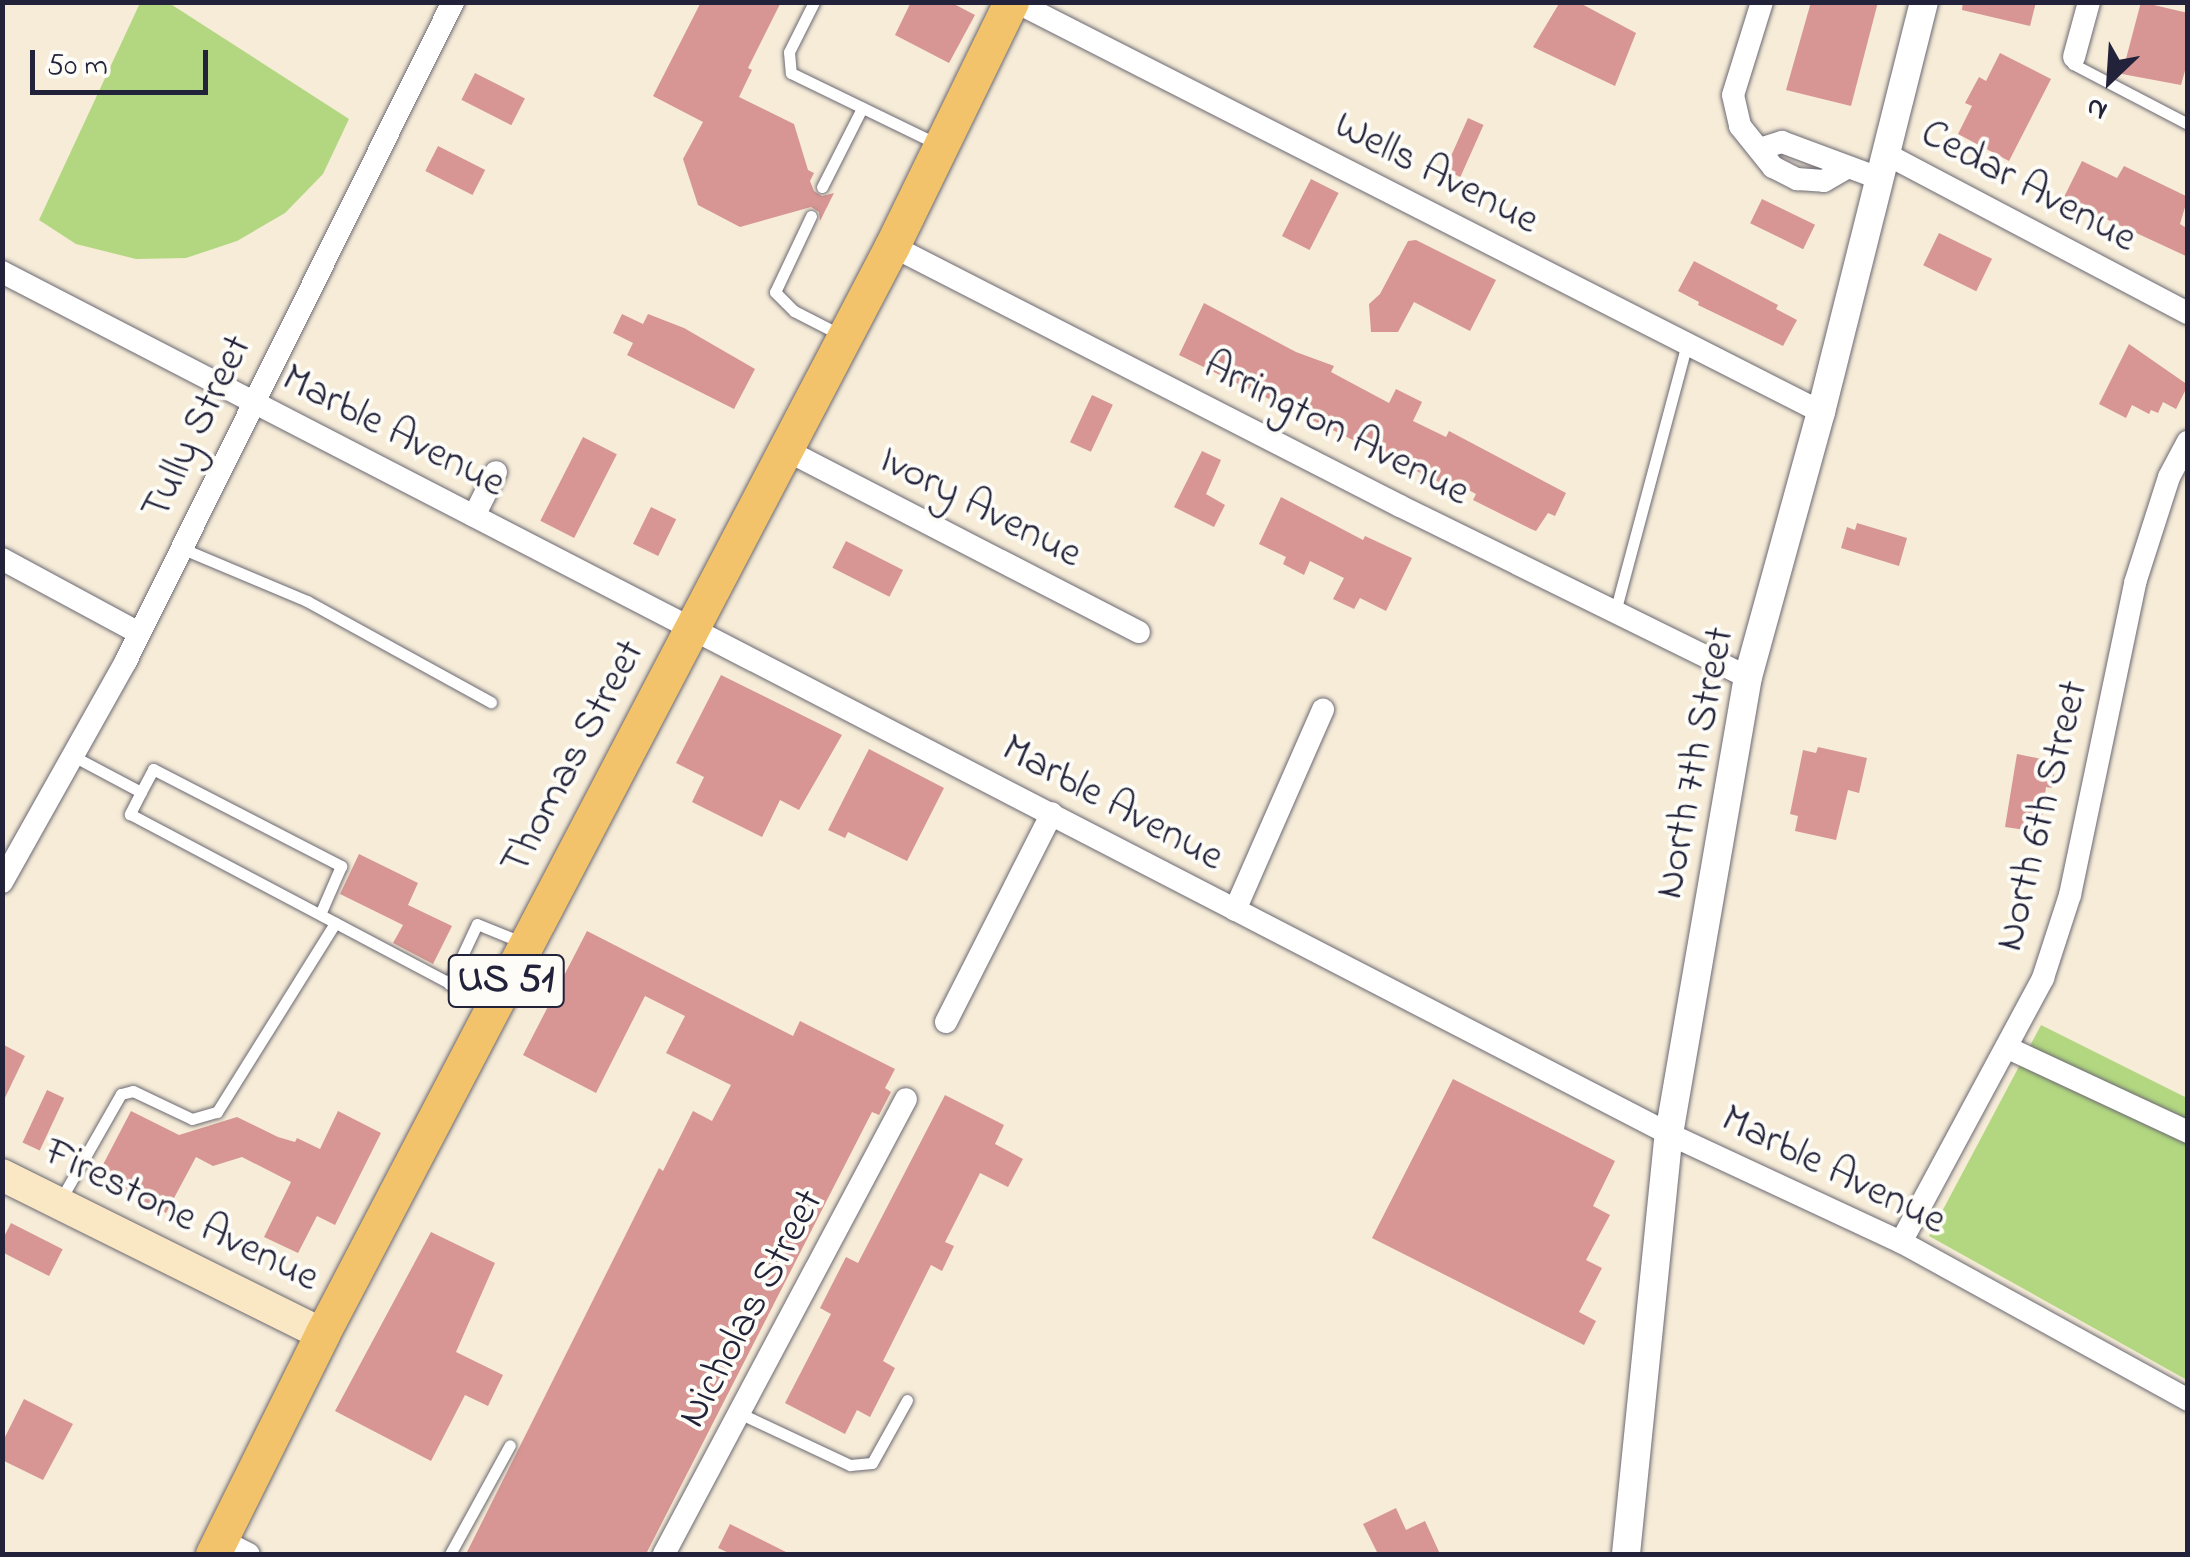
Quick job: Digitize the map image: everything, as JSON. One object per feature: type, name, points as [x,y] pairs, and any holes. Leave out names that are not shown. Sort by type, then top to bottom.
[{"type":"main road","name":"Thomas Street","points":[[228,1550],[322,1334],[694,630],[1014,2]]},
{"type":"main road","name":"Firestone Avenue","points":[[2,1175],[322,1334]]},
{"type":"street","name":"Tully Street","points":[[4,875],[139,633],[453,2]]},
{"type":"street","name":"Wells Avenue","points":[[1014,2],[1822,412]]},
{"type":"street","points":[[1762,2],[1733,95],[1740,126],[1773,167],[1797,179],[1824,181],[1845,169]]},
{"type":"street","name":"North 7th Street","points":[[1626,1554],[1669,1134],[1748,677],[1822,412],[1924,2]]},
{"type":"street","points":[[2074,57],[2089,2]]},
{"type":"street","name":"Cedar Avenue","points":[[1760,149],[1782,142],[1827,155],[1845,169],[1883,167],[2188,313]]},
{"type":"street","name":"Arrington Avenue","points":[[892,246],[1748,677]]},
{"type":"street","name":"Marble Avenue","points":[[2,272],[1669,1134],[1901,1242],[2188,1400]]},
{"type":"street","name":"North 6th Street","points":[[1901,1242],[2043,978],[2070,895],[2135,584],[2169,476],[2188,442]]},
{"type":"street","name":"Ivory Avenue","points":[[786,450],[1138,632]]},
{"type":"street","points":[[474,516],[496,472]]},
{"type":"street","points":[[2,559],[139,633]]},
{"type":"street","points":[[1235,910],[1323,710]]},
{"type":"street","points":[[946,1022],[1052,813]]},
{"type":"street","points":[[2008,1048],[2188,1132]]},
{"type":"street","name":"Nicholas Street","points":[[664,1554],[906,1099]]},
{"type":"lane","points":[[814,2],[789,52],[790,73],[941,146]]},
{"type":"lane","points":[[2074,57],[2074,64],[2188,124]]},
{"type":"lane","points":[[822,187],[862,108]]},
{"type":"lane","points":[[810,216],[775,292],[794,310],[845,337]]},
{"type":"lane","points":[[1616,612],[1687,344]]},
{"type":"lane","points":[[181,548],[307,601],[491,702]]},
{"type":"lane","points":[[72,756],[141,792]]},
{"type":"lane","points":[[321,912],[341,866],[153,768],[130,814],[492,1006]]},
{"type":"lane","points":[[59,1203],[121,1094],[133,1090],[192,1118],[217,1112],[335,923]]},
{"type":"lane","points":[[449,984],[477,924],[525,944]]},
{"type":"lane","points":[[739,1413],[850,1465],[872,1462],[907,1400]]},
{"type":"lane","points":[[450,1554],[510,1445]]},
{"type":"green space","points":[[140,3],[169,3],[349,119],[323,174],[285,213],[237,241],[186,258],[136,259],[76,244],[39,220]]},
{"type":"green space","points":[[2041,1025],[2187,1098],[2187,1380],[1929,1236]]},
{"type":"building","points":[[701,2],[781,2],[748,68],[752,70],[739,97],[794,124],[808,170],[814,173],[810,181],[814,191],[822,196],[834,193],[820,221],[819,212],[811,207],[740,227],[698,205],[683,159],[703,122],[653,96]]},
{"type":"building","points":[[911,2],[950,2],[975,15],[949,63],[895,35]]},
{"type":"building","points":[[1560,2],[1578,2],[1636,33],[1615,86],[1533,47]]},
{"type":"building","points":[[1811,2],[1878,2],[1851,106],[1786,90]]},
{"type":"building","points":[[1963,2],[2036,2],[2030,26],[1962,10]]},
{"type":"building","points":[[2141,2],[2188,13],[2188,60],[2181,85],[2122,74]]},
{"type":"building","points":[[2000,53],[2051,79],[2009,161],[1958,134],[1972,106],[1965,103],[1979,77],[1986,81]]},
{"type":"building","points":[[475,73],[525,98],[511,125],[461,100]]},
{"type":"building","points":[[1468,118],[1484,125],[1460,177],[1445,170]]},
{"type":"building","points":[[438,146],[485,170],[473,195],[425,171]]},
{"type":"building","points":[[2082,161],[2117,178],[2124,166],[2188,197],[2180,224],[2188,229],[2188,257],[2063,199]]},
{"type":"building","points":[[1311,179],[1339,193],[1310,250],[1282,236]]},
{"type":"building","points":[[1762,199],[1815,225],[1803,249],[1750,223]]},
{"type":"building","points":[[1939,233],[1992,259],[1976,291],[1923,265]]},
{"type":"building","points":[[1416,240],[1496,280],[1470,331],[1414,302],[1398,332],[1371,332],[1369,304],[1380,294],[1408,241]]},
{"type":"building","points":[[1694,261],[1778,305],[1776,309],[1797,320],[1783,346],[1698,305],[1699,302],[1678,291]]},
{"type":"building","points":[[1204,303],[1296,352],[1334,366],[1331,372],[1389,403],[1396,389],[1422,402],[1413,421],[1446,437],[1449,431],[1566,493],[1555,516],[1548,513],[1536,531],[1531,529],[1473,500],[1476,494],[1442,476],[1439,482],[1179,355]]},
{"type":"building","points":[[622,314],[643,324],[648,314],[684,328],[755,369],[734,409],[627,355],[633,343],[613,333]]},
{"type":"building","points":[[2129,344],[2188,385],[2176,409],[2163,402],[2158,413],[2151,410],[2149,414],[2132,405],[2126,418],[2099,404]]},
{"type":"building","points":[[1092,395],[1113,405],[1091,452],[1070,442]]},
{"type":"building","points":[[583,437],[617,454],[574,538],[540,521]]},
{"type":"building","points":[[1202,451],[1221,460],[1206,494],[1225,505],[1214,527],[1174,507]]},
{"type":"building","points":[[1281,497],[1363,540],[1365,536],[1412,558],[1386,611],[1360,598],[1354,609],[1333,599],[1344,578],[1310,561],[1304,575],[1283,564],[1286,557],[1259,544]]},
{"type":"building","points":[[651,507],[676,519],[658,556],[633,544]]},
{"type":"building","points":[[1857,523],[1907,538],[1899,566],[1841,548],[1847,527],[1855,530]]},
{"type":"building","points":[[846,541],[903,570],[889,597],[832,568]]},
{"type":"building","points":[[721,675],[842,735],[799,810],[780,800],[762,837],[692,802],[704,777],[676,763]]},
{"type":"building","points":[[1818,747],[1867,758],[1859,793],[1848,790],[1836,840],[1795,831],[1798,816],[1790,814],[1803,750],[1816,753]]},
{"type":"building","points":[[869,749],[944,788],[907,861],[848,832],[845,838],[828,830]]},
{"type":"building","points":[[2017,754],[2056,762],[2052,788],[2046,787],[2040,832],[2005,827]]},
{"type":"building","points":[[359,854],[418,883],[408,905],[452,926],[433,964],[393,943],[403,925],[340,894]]},
{"type":"building","points":[[587,931],[793,1036],[800,1021],[895,1069],[885,1088],[891,1092],[879,1115],[872,1112],[646,1554],[466,1554],[659,1168],[663,1171],[693,1111],[712,1121],[731,1085],[666,1053],[685,1016],[645,996],[596,1093],[523,1055]]},
{"type":"building","points":[[2,1044],[25,1056],[2,1104]]},
{"type":"building","points":[[1453,1079],[1615,1161],[1593,1206],[1610,1215],[1586,1260],[1602,1268],[1579,1312],[1596,1321],[1584,1345],[1372,1238]]},
{"type":"building","points":[[47,1090],[64,1098],[40,1151],[22,1143]]},
{"type":"building","points":[[945,1095],[1004,1125],[995,1144],[1023,1159],[1008,1187],[980,1173],[945,1242],[954,1246],[942,1271],[931,1265],[883,1361],[895,1368],[870,1417],[857,1410],[845,1434],[785,1403],[831,1314],[820,1308],[846,1257],[858,1263]]},
{"type":"building","points":[[131,1111],[179,1135],[237,1117],[278,1137],[295,1142],[297,1138],[320,1149],[338,1111],[381,1133],[335,1225],[317,1216],[298,1253],[264,1237],[291,1182],[242,1157],[213,1166],[196,1157],[166,1213],[96,1178]]},
{"type":"building","points":[[11,1223],[63,1249],[49,1276],[2,1252],[2,1241]]},
{"type":"building","points":[[431,1232],[495,1263],[456,1352],[503,1375],[488,1406],[465,1395],[431,1461],[335,1411]]},
{"type":"building","points":[[24,1399],[73,1424],[43,1480],[2,1460],[2,1443]]},
{"type":"building","points":[[1396,1508],[1406,1530],[1425,1521],[1440,1554],[1378,1554],[1363,1524]]},
{"type":"building","points":[[730,1524],[790,1554],[731,1554],[718,1548]]}]
